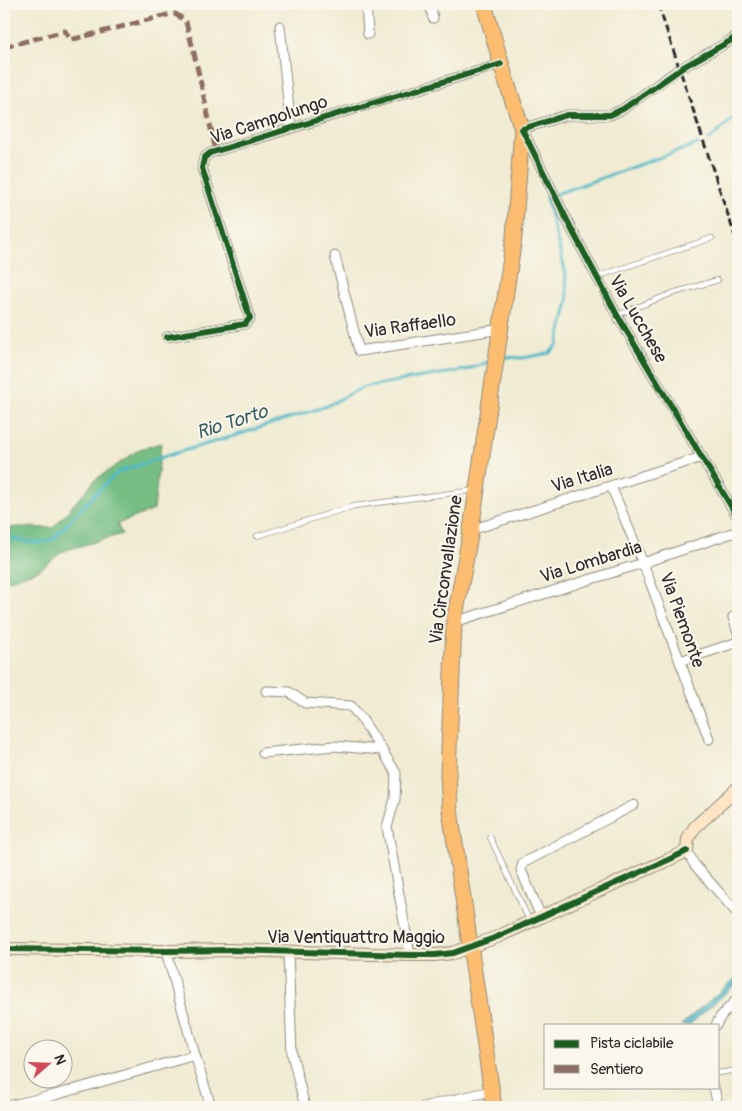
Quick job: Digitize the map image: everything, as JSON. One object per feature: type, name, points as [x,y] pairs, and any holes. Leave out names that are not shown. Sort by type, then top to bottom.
[{"type":"main road","points":[[484,4],[522,129]]},
{"type":"main road","name":"Via Circonvallazione","points":[[494,1107],[450,810],[448,775],[454,622],[472,530],[514,237],[522,129]]},
{"type":"street","points":[[366,4],[368,34]]},
{"type":"street","points":[[430,4],[433,18]]},
{"type":"street","points":[[280,26],[292,128]]},
{"type":"street","points":[[522,129],[567,115],[610,115],[622,109],[681,68],[738,35]]},
{"type":"street","name":"Via Campolungo","points":[[167,337],[238,326],[245,324],[250,318],[202,168],[204,158],[210,153],[501,64]]},
{"type":"street","name":"Via Lucchese","points":[[522,129],[596,277],[738,518]]},
{"type":"street","name":"Via Raffaello","points":[[335,256],[359,351],[500,329]]},
{"type":"street","name":"Via Italia","points":[[472,530],[702,457]]},
{"type":"street","name":"Via Piemonte","points":[[611,486],[643,563],[709,739]]},
{"type":"street","name":"Via Lombardia","points":[[454,622],[738,531]]},
{"type":"street","points":[[733,617],[738,634]]},
{"type":"street","points":[[680,661],[738,642]]},
{"type":"street","points":[[266,691],[289,692],[304,703],[351,706],[363,721],[396,773],[395,800],[387,827],[410,955]]},
{"type":"street","points":[[263,753],[334,746],[382,750]]},
{"type":"street","points":[[738,788],[695,827],[688,839],[687,851],[690,859],[698,869],[738,914]]},
{"type":"street","points":[[535,920],[521,870],[523,863],[634,805]]},
{"type":"street","name":"Via Ventiquattro Maggio","points":[[4,949],[230,950],[410,955],[444,954],[497,937],[687,851]]},
{"type":"street","points":[[166,951],[211,1107]]},
{"type":"street","points":[[288,952],[292,1054],[305,1107]]},
{"type":"street","points":[[717,1024],[738,998]]},
{"type":"street","points":[[7,1106],[195,1055]]},
{"type":"street","points":[[714,1088],[717,1107]]},
{"type":"street","points":[[424,1107],[492,1091]]},
{"type":"lane","points":[[596,277],[712,238]]},
{"type":"lane","points":[[618,315],[673,293],[718,280]]},
{"type":"lane","points":[[257,536],[354,506],[477,489]]},
{"type":"lane","points":[[490,837],[535,920]]},
{"type":"lane","points":[[720,1074],[738,1070]]},
{"type":"green space","points":[[161,443],[154,510],[117,524],[122,534],[63,551],[39,570],[7,581],[4,574],[4,528],[53,528],[95,480],[140,449]]},
{"type":"water","points":[[738,976],[738,982],[695,1020],[690,1024],[682,1024]]},
{"type":"waterway","points":[[709,140],[738,114]]},
{"type":"waterway","points":[[556,194],[698,144]]},
{"type":"waterway","points":[[505,357],[522,358],[550,353],[558,344],[568,301],[565,270],[546,197],[552,195]]},
{"type":"waterway","name":"Rio Torto","points":[[4,538],[37,543],[52,540],[118,472],[327,406],[363,387],[465,370],[491,361]]},
{"type":"railway","points":[[658,4],[738,245]]},
{"type":"marked path","points":[[4,47],[65,31],[70,40],[175,14],[186,22],[216,151]]},
{"type":"cycle path","points":[[738,35],[685,66],[623,109],[610,115],[567,115],[522,129],[617,315],[738,518]]},
{"type":"cycle path","points":[[167,337],[245,324],[250,318],[202,168],[204,158],[210,153],[501,64]]},
{"type":"cycle path","points":[[4,949],[230,950],[410,955],[453,953],[497,937],[687,851]]}]
